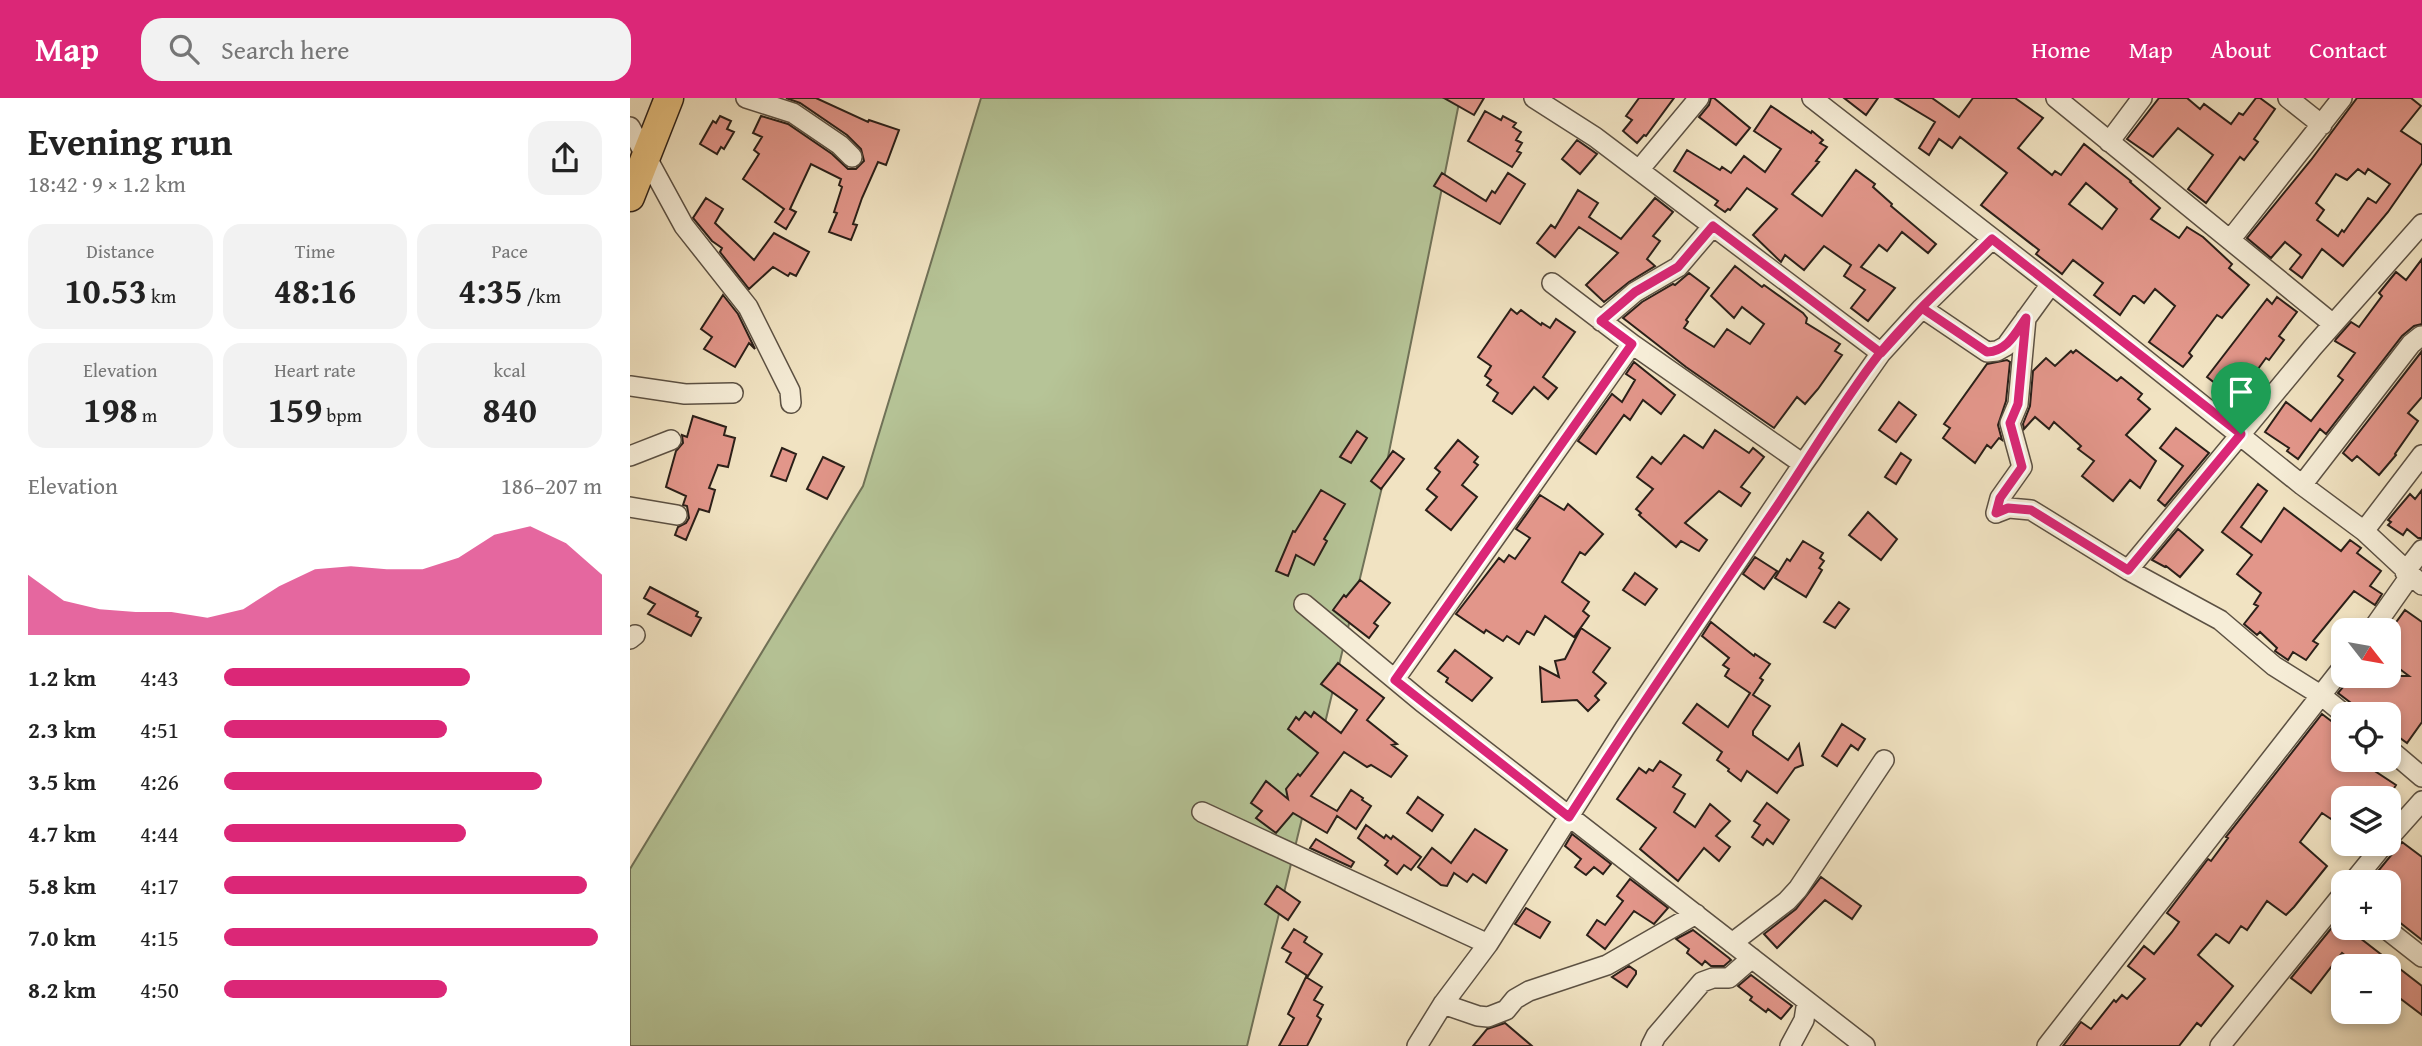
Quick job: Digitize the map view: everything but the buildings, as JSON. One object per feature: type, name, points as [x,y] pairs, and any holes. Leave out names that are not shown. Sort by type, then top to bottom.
[{"type":"highway","points":[[630,197],[669,98]]},
{"type":"street","points":[[746,98],[793,113],[840,145],[852,157]]},
{"type":"street","points":[[1639,170],[1699,98]]},
{"type":"street","points":[[1812,98],[2364,531],[2412,578]]},
{"type":"street","points":[[2056,98],[2333,324]]},
{"type":"street","points":[[2109,142],[2142,98]]},
{"type":"street","points":[[2288,98],[2322,125]]},
{"type":"street","points":[[2230,240],[2342,98]]},
{"type":"street","points":[[1542,101],[1595,137],[1881,353]]},
{"type":"street","points":[[630,127],[684,226],[748,307],[790,391],[791,402]]},
{"type":"street","points":[[2128,570],[2333,324],[2422,224]]},
{"type":"street","points":[[1601,321],[1635,292],[1678,267],[1713,226]]},
{"type":"street","points":[[1417,1046],[1443,1004],[1488,944],[1625,729],[1776,507],[1802,464],[1881,353],[1992,239]]},
{"type":"street","points":[[1552,283],[1632,344],[1802,464]]},
{"type":"street","points":[[1922,308],[1987,352],[1997,351],[2006,346],[2051,284]]},
{"type":"street","points":[[2026,318],[2018,404],[2010,423],[2022,467],[2000,498],[1996,513],[2008,508],[2031,510],[2128,570],[2220,620],[2274,666],[2331,703]]},
{"type":"street","points":[[2302,485],[2421,336]]},
{"type":"street","points":[[1395,680],[1632,344]]},
{"type":"street","points":[[630,386],[680,394],[733,393]]},
{"type":"street","points":[[630,456],[671,440]]},
{"type":"street","points":[[2364,531],[2422,456]]},
{"type":"street","points":[[630,507],[677,515]]},
{"type":"street","points":[[2381,618],[2412,578],[2422,550]]},
{"type":"street","points":[[1304,604],[1395,680],[1865,1046]]},
{"type":"street","points":[[2047,1046],[2331,684]]},
{"type":"street","points":[[2401,759],[2422,777]]},
{"type":"street","points":[[1732,943],[1787,901],[1798,889],[1884,760]]},
{"type":"street","points":[[2401,825],[2422,801]]},
{"type":"street","points":[[1202,812],[1488,944]]},
{"type":"street","points":[[2363,870],[2374,856]]},
{"type":"street","points":[[2220,1046],[2331,909]]},
{"type":"street","points":[[1443,1004],[1488,1017],[1506,1010],[1515,999],[1529,991],[1607,965],[1696,914]]},
{"type":"street","points":[[2400,940],[2422,957]]},
{"type":"street","points":[[1651,1046],[1656,1036],[1702,982],[1713,978],[1729,978],[1752,958]]},
{"type":"street","points":[[1790,1046],[1804,1020],[1807,1001]]},
{"type":"green space","points":[[981,98],[1460,98],[1382,487],[1247,1046],[630,1046],[630,869],[863,486]]},
{"type":"route","points":[[2241,434],[1992,239],[1922,308],[1881,353],[1802,464],[1569,817],[1395,680],[1632,344],[1601,321],[1635,292],[1678,267],[1713,226],[1881,353],[1922,308],[1987,352],[2006,346],[2026,318],[2018,404],[2010,423],[2022,467],[2000,498],[1996,513],[2008,508],[2031,510],[2128,570],[2241,434]]}]
